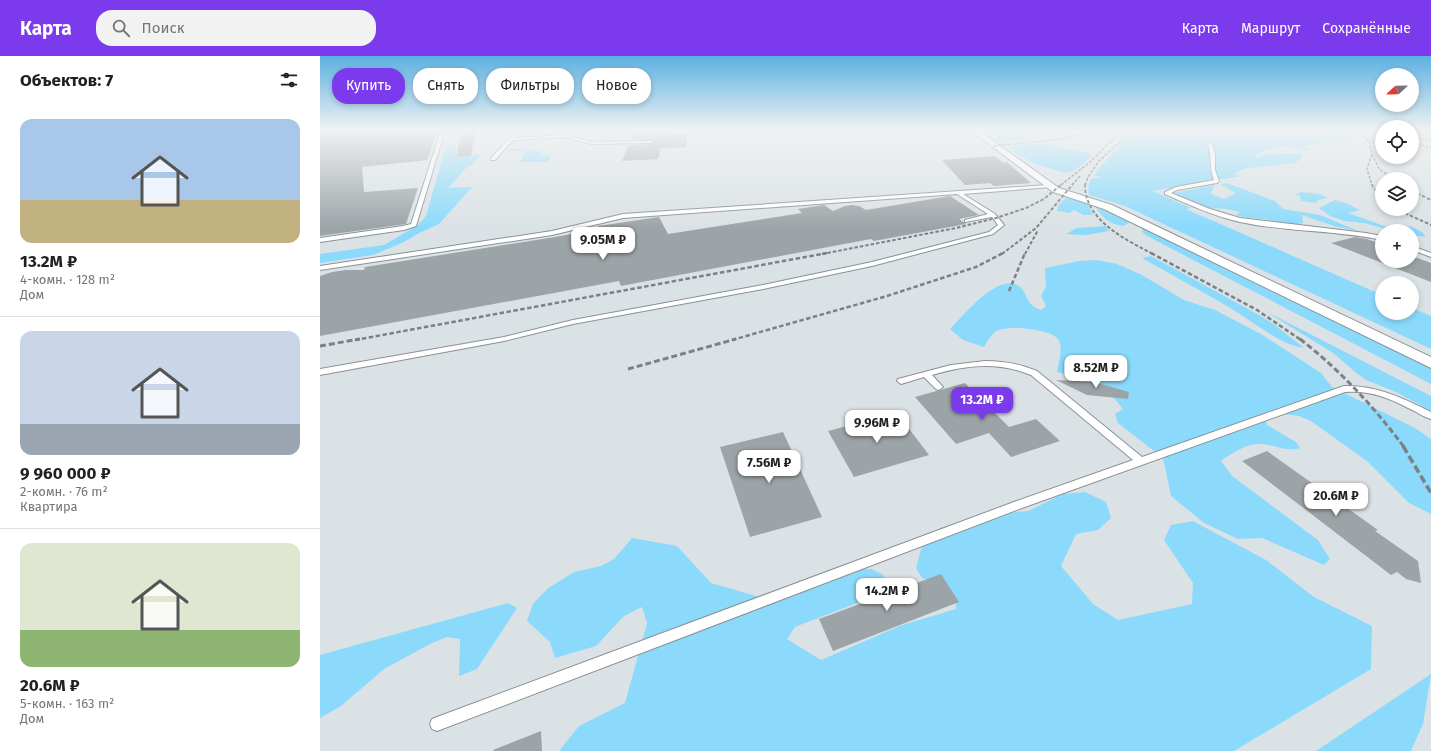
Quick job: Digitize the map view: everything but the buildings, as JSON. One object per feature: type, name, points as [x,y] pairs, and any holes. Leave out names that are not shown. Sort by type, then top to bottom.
[{"type":"street","points":[[1018,162],[1053,188],[1108,207],[1431,363]]},
{"type":"lane","points":[[320,240],[404,228],[414,225],[433,162]]},
{"type":"lane","points":[[1212,162],[1211,168],[1217,180],[1215,182],[1167,193],[1224,216],[1250,222],[1343,231],[1375,237]]},
{"type":"lane","points":[[320,268],[552,233],[584,226],[602,219],[623,216],[958,192],[1053,188]]},
{"type":"lane","points":[[320,372],[504,339],[573,322],[701,299],[872,264],[991,233],[1001,225],[993,215],[958,192]]},
{"type":"lane","points":[[967,221],[993,215]]},
{"type":"lane","points":[[1419,251],[1431,255]]},
{"type":"lane","points":[[901,381],[969,364],[991,363],[1023,367],[1034,372],[1140,461]]},
{"type":"lane","points":[[926,374],[939,386]]},
{"type":"lane","points":[[437,724],[1018,505],[1344,388],[1378,392],[1402,400],[1431,416]]},
{"type":"shaded area","points":[[441,162],[474,162],[471,166],[468,166],[448,188],[472,187],[439,224],[404,242],[373,255],[320,263],[320,254],[384,245],[418,225],[426,216]]},
{"type":"shaded area","points":[[1032,162],[1084,162],[1073,171],[1066,173]]},
{"type":"shaded area","points":[[1105,162],[1296,162],[1248,168],[1240,170],[1234,175],[1241,176],[1153,191],[1191,208],[1186,209],[1375,292],[1375,320],[1419,320],[1419,311],[1431,316],[1431,349],[1125,206],[1089,195],[1088,187],[1091,179],[1101,177],[1094,175]]},
{"type":"shaded area","points":[[1227,183],[1275,201],[1283,209],[1320,215],[1358,231],[1334,226],[1302,215],[1303,223],[1297,224],[1243,217],[1236,215],[1240,212],[1227,209],[1208,208],[1174,193],[1214,185],[1211,194],[1224,199],[1236,193],[1220,184]]},
{"type":"shaded area","points":[[1301,192],[1320,194],[1328,198],[1318,200],[1316,203],[1301,201],[1300,196],[1295,194]]},
{"type":"shaded area","points":[[1065,198],[1086,201],[1093,215],[1084,215],[1074,210],[1070,213],[1057,211],[1058,206]]},
{"type":"shaded area","points":[[1335,200],[1360,210],[1348,213],[1379,224],[1375,224],[1375,226],[1344,221],[1330,216],[1319,208]]},
{"type":"shaded area","points":[[1094,204],[1120,215],[1129,223],[1123,226],[1109,221],[1100,213]]},
{"type":"shaded area","points":[[1105,226],[1109,231],[1086,235],[1066,234],[1077,228]]},
{"type":"shaded area","points":[[1142,229],[1151,230],[1431,368],[1431,384],[1149,237],[1143,233]]},
{"type":"shaded area","points":[[1419,230],[1422,232],[1426,237],[1419,236]]},
{"type":"shaded area","points":[[1151,256],[1259,315],[1275,325],[1304,348],[1295,346],[1277,338],[1232,309],[1142,258]]},
{"type":"shaded area","points":[[1097,260],[1117,264],[1140,274],[1184,300],[1215,310],[1261,334],[1321,373],[1332,387],[1415,428],[1431,439],[1431,514],[1409,503],[1368,462],[1311,421],[1299,416],[1276,413],[1265,418],[1267,425],[1296,442],[1300,448],[1284,449],[1257,444],[1238,450],[1221,461],[1232,476],[1318,540],[1330,559],[1324,565],[1262,538],[1238,539],[1204,523],[1171,496],[1163,458],[1118,423],[1115,414],[1123,409],[1103,385],[1083,375],[1070,375],[1057,372],[1061,346],[1058,339],[1037,330],[1008,328],[995,332],[984,347],[963,340],[950,329],[982,297],[1001,285],[1011,283],[1019,286],[1029,302],[1041,310],[1046,306],[1041,296],[1046,286],[1045,268],[1079,261]]},
{"type":"shaded area","points":[[1265,311],[1431,396],[1431,411],[1396,392],[1366,380],[1333,353]]},
{"type":"shaded area","points":[[1085,492],[1106,502],[1111,518],[1098,530],[1076,534],[1061,566],[1093,604],[1118,620],[1192,604],[1193,583],[1164,540],[1171,525],[1193,521],[1266,560],[1314,597],[1372,626],[1371,669],[1234,751],[559,751],[579,726],[625,703],[647,623],[642,607],[624,616],[596,646],[555,658],[550,642],[527,621],[533,604],[547,589],[574,572],[601,566],[614,559],[632,538],[677,546],[711,583],[767,599],[845,569],[871,569],[882,574],[887,583],[883,593],[795,627],[787,639],[821,660],[902,625],[956,609],[954,595],[951,590],[942,584],[922,578],[916,568],[923,542],[940,528],[983,515],[1028,511],[1063,494]]},
{"type":"shaded area","points":[[508,603],[517,608],[477,669],[459,676],[460,639],[447,637],[432,643],[384,669],[341,706],[320,718],[320,655]]},
{"type":"shaded area","points":[[1431,674],[1423,724],[1411,751],[1316,751]]},
{"type":"railway","points":[[1061,185],[1089,162]]},
{"type":"railway","points":[[1085,185],[1088,177],[1098,162]]},
{"type":"railway","points":[[1369,162],[1367,169],[1372,185]]},
{"type":"railway","points":[[1376,162],[1379,169],[1384,172]]},
{"type":"railway","points":[[1072,185],[1081,175]]},
{"type":"railway","points":[[822,254],[956,228],[996,218],[1026,208],[1044,199],[1062,184]]},
{"type":"railway","points":[[1002,254],[1036,228],[1073,184]]},
{"type":"railway","points":[[1372,184],[1375,190]]},
{"type":"railway","points":[[1085,185],[1091,208],[1099,218],[1119,235],[1153,254]]},
{"type":"railway","points":[[1419,194],[1431,200]]},
{"type":"railway","points":[[1411,216],[1431,225]]},
{"type":"railway","points":[[1025,254],[1038,230]]},
{"type":"railway","points":[[355,340],[827,253]]},
{"type":"railway","points":[[732,340],[887,296],[976,267],[1003,253]]},
{"type":"railway","points":[[1009,291],[1025,253]]},
{"type":"railway","points":[[1151,253],[1257,310],[1301,340]]},
{"type":"railway","points":[[320,346],[360,339]]},
{"type":"railway","points":[[628,369],[736,339]]},
{"type":"railway","points":[[1300,339],[1343,376],[1381,418],[1404,447]]},
{"type":"railway","points":[[1403,446],[1431,493]]}]
